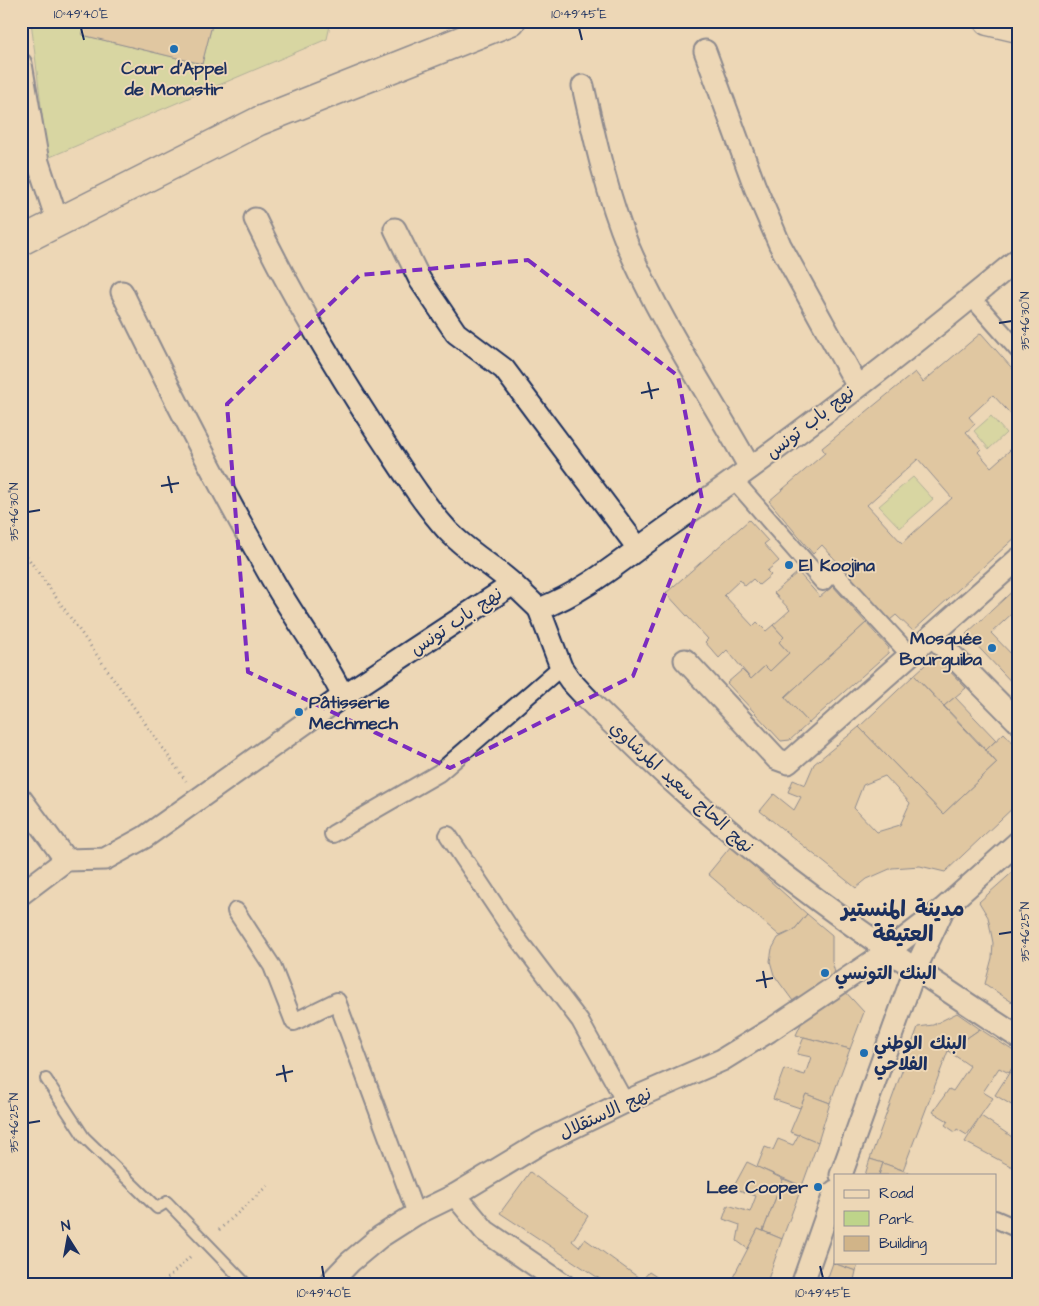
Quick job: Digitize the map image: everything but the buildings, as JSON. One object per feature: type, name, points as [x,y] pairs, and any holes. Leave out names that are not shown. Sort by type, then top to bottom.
[{"type":"main road","points":[[21,241],[259,121],[504,22]]},
{"type":"street","points":[[705,51],[755,187],[780,246],[857,385]]},
{"type":"street","points":[[21,64],[38,162],[58,223]]},
{"type":"street","points":[[583,86],[595,140],[628,245],[742,474],[823,582],[833,571],[910,655]]},
{"type":"street","points":[[255,219],[280,272],[309,324],[397,461],[448,530],[473,554],[513,584]]},
{"type":"street","points":[[395,229],[420,280],[456,333],[504,369],[638,548]]},
{"type":"street","name":"نهج باب تونس","points":[[66,860],[91,861],[115,855],[199,800],[343,696],[513,584],[539,609],[574,594],[742,474],[972,298],[1018,259]]},
{"type":"street","points":[[122,292],[170,390],[228,498],[297,622],[331,671],[343,696]]},
{"type":"street","points":[[972,298],[1018,350]]},
{"type":"street","points":[[685,660],[776,759],[788,763],[1018,559]]},
{"type":"street","name":"نهج الحاج سعيد المرشاوي","points":[[539,609],[561,666],[584,696],[702,810],[759,857],[888,951],[1018,1036]]},
{"type":"street","points":[[932,635],[1018,722]]},
{"type":"street","points":[[333,834],[439,773],[561,666]]},
{"type":"street","points":[[21,799],[66,860],[21,894]]},
{"type":"street","points":[[448,834],[514,934],[580,1021],[625,1102]]},
{"type":"street","name":"نهج الاستقلال","points":[[328,1285],[350,1262],[380,1237],[416,1214],[455,1195],[541,1143],[625,1102],[722,1060],[888,951],[944,909],[1018,842]]},
{"type":"street","points":[[841,1174],[915,970],[944,909]]},
{"type":"street","points":[[236,911],[272,966],[294,1022],[337,1001],[416,1214]]},
{"type":"street","points":[[455,1195],[485,1231],[564,1285]]},
{"type":"street","points":[[802,1285],[834,1195]]},
{"type":"street","points":[[996,1219],[1018,1229]]},
{"type":"lane","points":[[46,1079],[84,1137],[157,1208],[167,1202],[247,1285]]},
{"type":"path","points":[[21,548],[199,800]]},
{"type":"highlighted area","points":[[528,260],[678,376],[702,499],[633,676],[450,768],[248,672],[227,404],[360,275]]},
{"type":"green space","points":[[31,21],[86,21],[83,35],[202,64],[213,21],[331,21],[327,39],[50,157],[46,148]]},
{"type":"green space","points":[[991,416],[1006,433],[989,449],[974,431]]},
{"type":"green space","points":[[913,477],[933,499],[900,528],[879,506]]},
{"type":"place","name":"Cour d’Appel de Monastir","points":[[174,49]]},
{"type":"place","name":"El Koojina","points":[[789,565]]},
{"type":"place","name":"Mosquée Bourguiba","points":[[992,648]]},
{"type":"place","name":"Pâtisserie Mechmech","points":[[299,712]]},
{"type":"place","name":"البنك التونسي","points":[[825,973]]},
{"type":"place","name":"البنك الوطني الفلاحي","points":[[864,1053]]},
{"type":"place","name":"Lee Cooper","points":[[818,1187]]},
{"type":"district","name":"مدينة المنستير العتيقة","points":[[903,920]]}]
